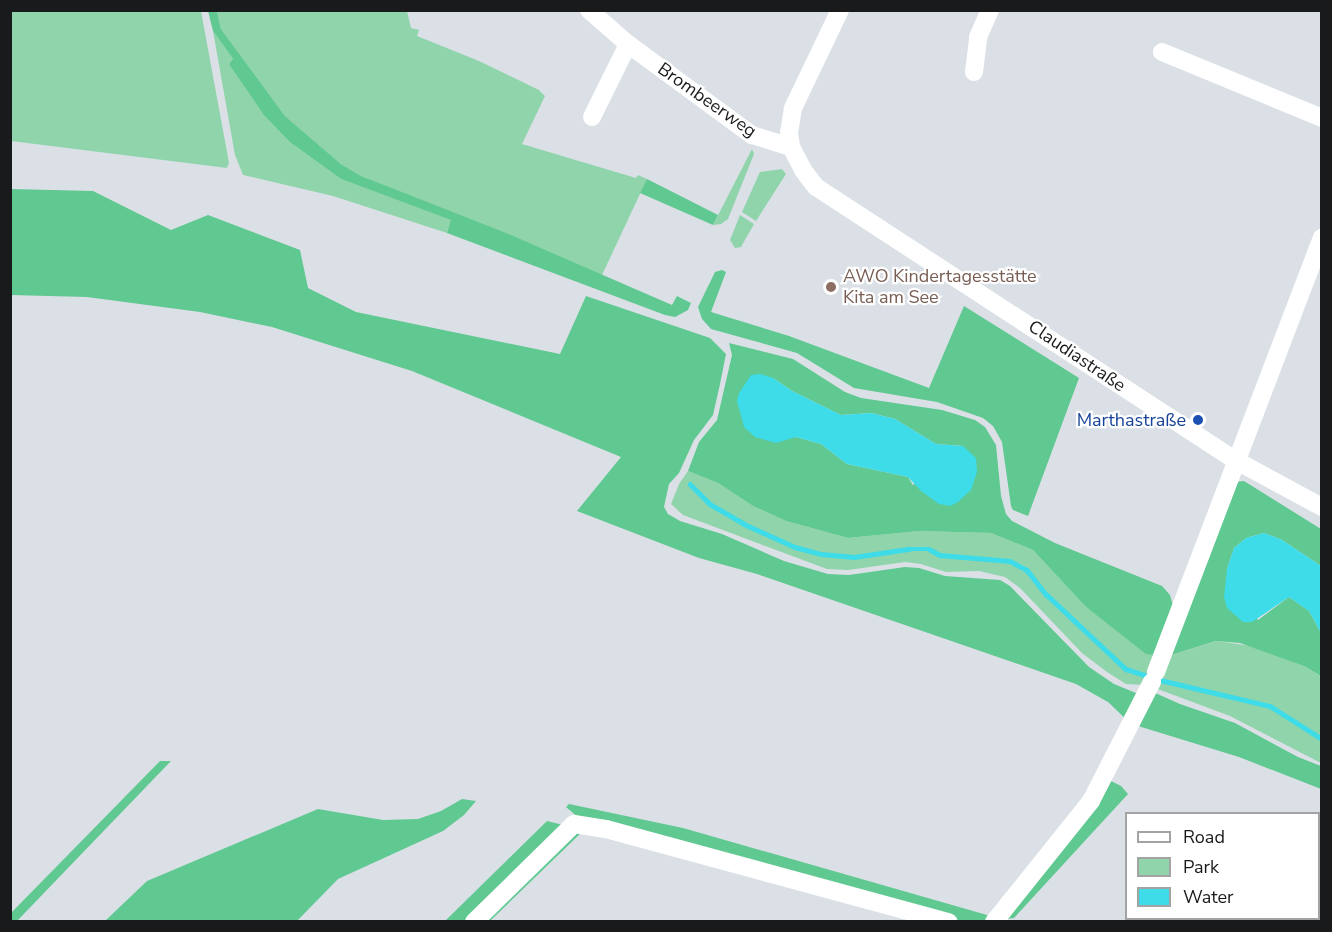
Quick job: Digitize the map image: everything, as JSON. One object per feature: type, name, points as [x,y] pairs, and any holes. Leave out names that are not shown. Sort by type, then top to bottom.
[{"type":"street","name":"Brombeerweg","points":[[589,10],[628,44],[752,135],[790,147]]},
{"type":"street","points":[[790,147],[789,133],[793,108],[840,10]]},
{"type":"street","points":[[974,72],[978,37],[990,10]]},
{"type":"street","points":[[592,117],[628,44]]},
{"type":"street","points":[[1162,52],[1322,118]]},
{"type":"street","name":"Claudiastraße","points":[[790,147],[802,170],[816,187],[842,205],[1236,460],[1322,507]]},
{"type":"street","points":[[994,921],[1091,801],[1154,677],[1322,238]]},
{"type":"street","points":[[474,921],[574,824],[606,829],[949,921]]},
{"type":"green space","points":[[10,11],[201,11],[229,163],[227,168],[11,141]]},
{"type":"green space","points":[[208,11],[217,11],[221,29],[285,116],[341,164],[361,176],[506,233],[672,305],[677,296],[691,303],[688,310],[675,317],[665,315],[447,233],[451,220],[341,179],[291,143],[264,115],[229,64],[233,59],[213,31]]},
{"type":"green space","points":[[217,11],[407,11],[411,28],[419,30],[417,36],[479,61],[539,90],[545,96],[522,144],[636,178],[638,175],[647,179],[602,275],[361,176],[341,164],[285,116],[221,29]]},
{"type":"green space","points":[[213,31],[233,59],[229,64],[291,143],[341,179],[452,220],[447,233],[333,196],[243,175],[235,155]]},
{"type":"green space","points":[[752,149],[754,154],[728,219],[721,224],[713,225]]},
{"type":"green space","points":[[782,169],[786,174],[756,221],[742,212],[760,172]]},
{"type":"green space","points":[[647,179],[718,215],[713,225],[640,193]]},
{"type":"green space","points":[[11,189],[93,191],[171,230],[208,215],[300,250],[308,288],[356,312],[560,354],[586,296],[710,338],[726,354],[713,415],[694,440],[679,473],[669,484],[664,507],[668,514],[680,521],[722,534],[784,561],[828,574],[849,575],[905,567],[919,568],[945,576],[1000,580],[1010,586],[1089,667],[1114,684],[1136,693],[1144,689],[1130,723],[1108,702],[1076,684],[757,574],[699,558],[577,511],[621,457],[412,371],[272,327],[200,312],[87,297],[11,295]]},
{"type":"green space","points":[[740,215],[754,224],[741,247],[735,248],[730,240]]},
{"type":"green space","points":[[722,270],[726,272],[711,312],[789,336],[929,388],[964,306],[1079,378],[1028,516],[1013,510],[1011,506],[1002,442],[993,426],[983,418],[937,402],[854,388],[797,353],[711,329],[702,319],[698,307],[715,272]]},
{"type":"green space","points":[[729,343],[793,359],[845,392],[861,398],[942,410],[975,420],[985,427],[996,445],[1001,496],[1006,514],[1012,521],[1055,543],[1162,586],[1170,595],[1174,609],[1157,655],[1146,654],[1085,606],[1033,550],[991,533],[919,531],[848,538],[786,521],[753,506],[718,483],[688,471],[699,442],[717,420],[732,355]],"holes":[[[773,378],[792,391],[841,415],[871,413],[895,419],[936,444],[963,446],[913,485],[908,477],[847,464],[821,444],[796,437]]]},
{"type":"green space","points":[[688,471],[718,483],[753,506],[786,521],[848,538],[919,531],[991,533],[1033,550],[1085,606],[1157,655],[1146,685],[1126,684],[1082,653],[1020,588],[1005,577],[979,571],[946,572],[921,564],[905,562],[848,570],[827,569],[683,515],[671,504],[679,484]]},
{"type":"green space","points":[[1244,481],[1321,529],[1321,566],[1282,540],[1264,533],[1246,538],[1234,548],[1227,569],[1258,620],[1289,597],[1309,611],[1321,633],[1321,676],[1304,666],[1240,643],[1216,641],[1168,656],[1236,482]]},
{"type":"green space","points":[[1217,641],[1258,647],[1304,666],[1321,676],[1321,763],[1230,716],[1155,688],[1168,656]]},
{"type":"green space","points":[[1153,692],[1235,723],[1298,757],[1321,766],[1321,789],[1239,757],[1138,726]]},
{"type":"green space","points":[[160,761],[171,761],[17,921],[11,921],[11,913]]},
{"type":"green space","points":[[1109,780],[1121,786],[1128,794],[1014,918],[1006,919]]},
{"type":"green space","points":[[462,799],[476,801],[464,815],[443,831],[338,879],[297,921],[105,921],[147,881],[318,809],[383,820],[418,819],[441,811]]},
{"type":"green space","points":[[569,804],[683,828],[994,917],[989,921],[959,921],[599,821],[579,818],[566,807]]},
{"type":"green space","points":[[547,821],[563,825],[464,921],[444,922]]},
{"type":"green space","points":[[584,830],[490,921],[481,922],[572,833]]},
{"type":"water","points":[[760,374],[773,378],[792,391],[841,415],[871,413],[895,419],[936,444],[963,446],[976,458],[977,472],[971,490],[950,506],[939,504],[921,491],[908,477],[847,464],[821,444],[796,437],[776,443],[755,437],[744,427],[737,401],[739,393],[751,375]]},
{"type":"water","points":[[1264,533],[1282,540],[1321,566],[1321,633],[1309,611],[1289,597],[1252,622],[1243,622],[1227,608],[1224,597],[1227,569],[1234,548],[1246,538]]},
{"type":"waterway","points":[[690,484],[710,504],[744,524],[795,547],[821,554],[854,557],[909,549],[929,549],[940,555],[1010,561],[1027,570],[1046,594],[1126,669],[1160,680],[1270,706],[1322,739]]},
{"type":"place","name":"AWO Kindertagesstätte Kita am See","points":[[831,287]]},
{"type":"place","name":"Marthastraße","points":[[1198,420]]}]
